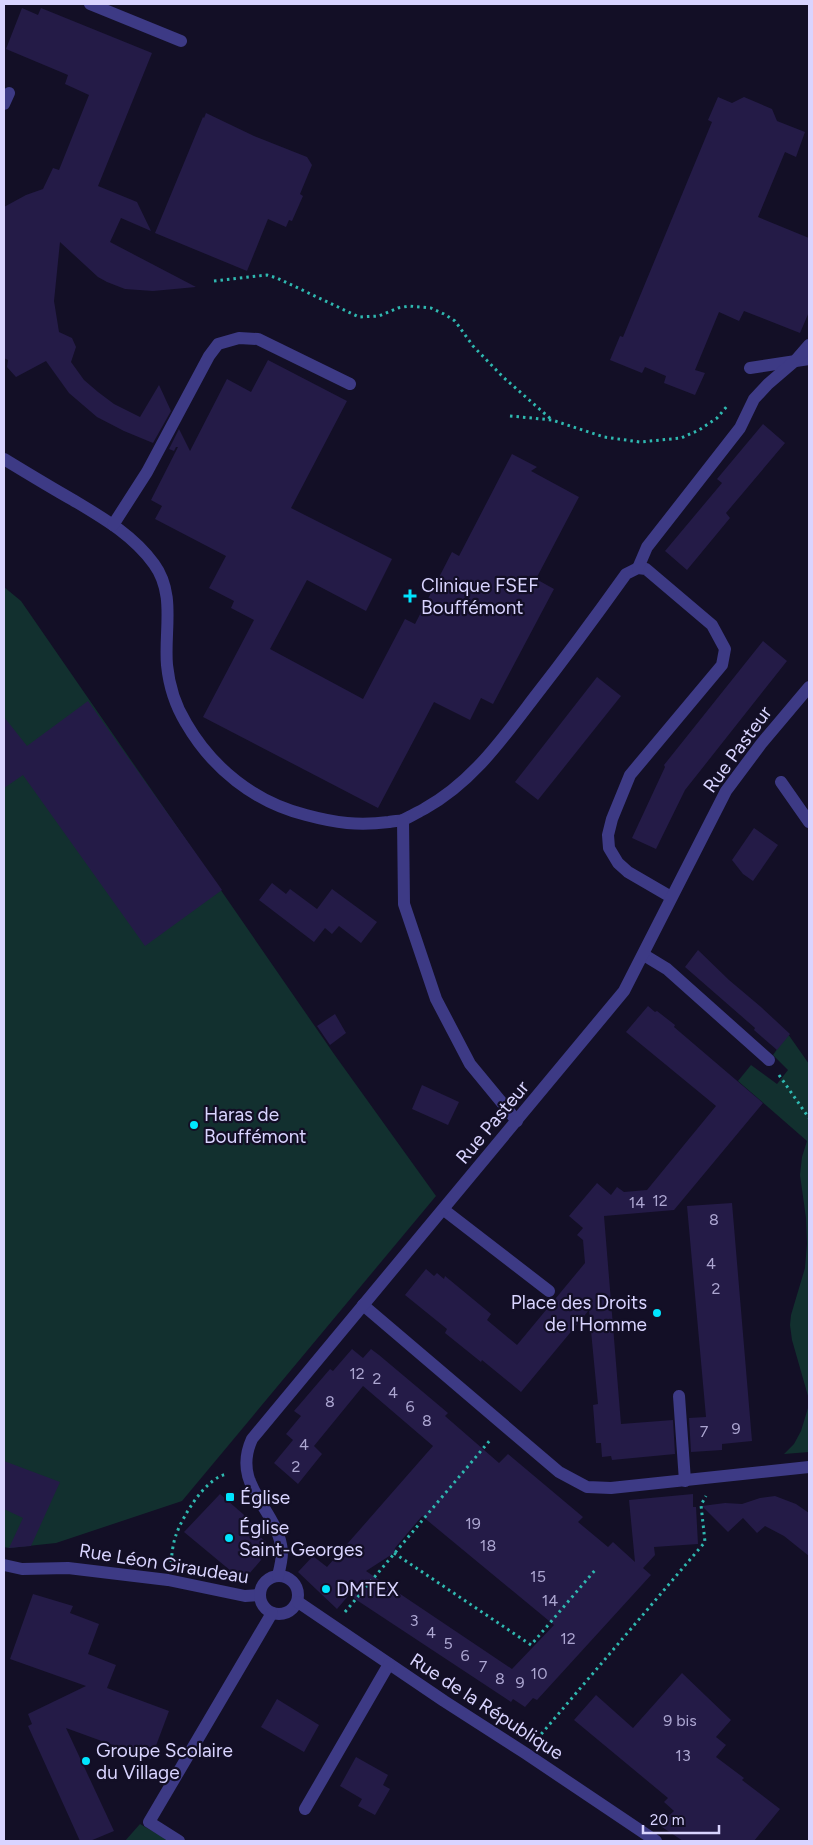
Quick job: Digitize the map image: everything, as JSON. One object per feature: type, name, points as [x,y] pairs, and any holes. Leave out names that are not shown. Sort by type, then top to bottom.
[{"type":"street","points":[[90,4],[181,41]]},
{"type":"street","points":[[113,525],[147,472],[209,356],[218,344],[239,338],[258,339],[350,384]]},
{"type":"street","points":[[638,568],[647,548],[740,428],[754,398],[768,384],[803,359],[809,345]]},
{"type":"street","points":[[750,368],[803,359]]},
{"type":"street","points":[[4,459],[113,525],[140,547],[156,566],[169,609],[167,665],[172,693],[185,722],[207,754],[246,789],[266,801],[288,811],[330,822],[367,825],[403,820],[453,790],[480,766],[563,661],[626,574],[638,568],[646,569],[712,625],[725,649],[722,665],[630,775],[612,819],[608,835],[609,848],[618,863],[628,872],[671,897]]},
{"type":"street","name":"Rue Pasteur","points":[[246,1472],[247,1454],[252,1439],[624,991],[726,791],[761,744],[809,687]]},
{"type":"street","points":[[781,782],[809,822]]},
{"type":"street","points":[[403,820],[404,904],[436,999],[470,1064],[517,1121]]},
{"type":"street","points":[[644,954],[667,969],[769,1060]]},
{"type":"street","points":[[444,1210],[549,1291]]},
{"type":"street","points":[[363,1306],[559,1472],[588,1487],[611,1488],[809,1467]]},
{"type":"street","points":[[679,1396],[685,1481]]},
{"type":"street","points":[[246,1472],[252,1488],[276,1531],[280,1542],[282,1554],[278,1576]]},
{"type":"street","name":"Rue Léon Giraudeau","points":[[4,1566],[22,1569],[68,1568],[168,1580],[225,1593],[260,1596]]},
{"type":"street","points":[[278,1576],[290,1579],[295,1584],[299,1596],[298,1602],[287,1613],[272,1613],[264,1606],[260,1596],[267,1580],[278,1576]]},
{"type":"street","name":"Rue de la République","points":[[298,1602],[656,1841]]},
{"type":"street","points":[[179,1841],[149,1822],[272,1613]]},
{"type":"street","points":[[305,1808],[390,1664]]},
{"type":"path","points":[[214,281],[266,275],[277,278],[359,317],[379,316],[398,308],[409,306],[431,308],[455,321],[473,346],[503,377],[552,420]]},
{"type":"path","points":[[510,416],[552,420],[604,437],[640,442],[681,438],[699,430],[717,418],[730,402]]},
{"type":"path","points":[[769,1060],[809,1118]]},
{"type":"path","points":[[333,1626],[502,1425]]},
{"type":"path","points":[[168,1580],[176,1534],[205,1487],[220,1475],[246,1472]]},
{"type":"path","points":[[525,1753],[705,1542],[701,1505],[708,1492],[707,1479]]},
{"type":"path","points":[[394,1554],[531,1645],[596,1569]]},
{"type":"green space","name":"Haras de Bouffémont","points":[[4,587],[21,601],[334,1054],[436,1196],[182,1501],[56,1543],[9,1548],[4,1547]]},
{"type":"green space","points":[[788,1034],[809,1064],[809,1452],[784,1454],[794,1444],[801,1431],[808,1408],[808,1396],[792,1340],[790,1325],[791,1315],[805,1268],[807,1244],[806,1218],[800,1175],[802,1157],[807,1141],[738,1081],[751,1065],[777,1084],[788,1070],[773,1055]]},
{"type":"green space","points":[[140,1824],[170,1841],[125,1841]]},
{"type":"building","points":[[22,8],[38,15],[41,8],[152,53],[98,186],[137,202],[151,231],[121,218],[110,242],[196,287],[153,291],[125,289],[98,277],[60,242],[54,301],[59,332],[72,338],[76,347],[71,362],[84,380],[98,392],[114,404],[140,417],[159,385],[171,411],[153,443],[97,417],[69,393],[46,361],[16,377],[7,367],[8,360],[4,358],[4,207],[26,195],[43,189],[53,168],[59,170],[89,95],[65,84],[68,75],[6,49]]},
{"type":"building","points":[[718,97],[732,103],[744,97],[772,109],[777,121],[805,132],[796,157],[785,152],[758,217],[809,238],[809,312],[800,333],[744,311],[739,321],[719,312],[695,370],[705,373],[695,395],[664,383],[666,376],[645,367],[642,373],[610,360],[620,336],[623,337],[712,122],[708,120]]},
{"type":"building","points":[[206,113],[254,136],[307,157],[312,165],[300,194],[303,196],[292,221],[289,220],[286,227],[268,219],[247,271],[155,233]]},
{"type":"building","points":[[268,360],[347,401],[291,508],[392,559],[366,611],[307,580],[270,649],[363,699],[405,619],[415,624],[452,552],[459,556],[512,454],[537,467],[531,471],[579,497],[536,579],[554,589],[493,704],[481,698],[470,720],[434,702],[378,808],[203,717],[254,620],[231,608],[234,601],[209,588],[226,556],[155,519],[162,506],[151,500],[178,447],[174,451],[169,449],[179,429],[190,451],[227,379],[251,392]]},
{"type":"building","points":[[763,424],[785,443],[726,513],[730,518],[687,570],[665,551],[722,483],[717,479]]},
{"type":"building","points":[[763,641],[787,661],[685,790],[656,849],[632,838],[665,767],[664,765]]},
{"type":"building","points":[[597,677],[621,696],[538,800],[515,782]]},
{"type":"building","points":[[88,701],[222,890],[145,946],[23,775],[4,788],[4,717],[27,746]]},
{"type":"building","points":[[754,828],[778,845],[753,881],[743,874],[732,860]]},
{"type":"building","points":[[272,883],[286,894],[290,889],[317,909],[332,889],[377,922],[361,943],[339,926],[332,934],[325,928],[314,942],[259,900]]},
{"type":"building","points":[[698,950],[790,1034],[777,1050],[754,1030],[755,1028],[685,967]]},
{"type":"building","points":[[648,1006],[675,1025],[674,1027],[763,1103],[674,1210],[604,1216],[621,1424],[673,1420],[675,1454],[612,1460],[611,1456],[602,1457],[601,1443],[596,1443],[593,1405],[598,1404],[589,1310],[521,1392],[445,1333],[447,1329],[405,1295],[426,1269],[434,1276],[437,1273],[444,1279],[445,1276],[491,1314],[487,1320],[517,1345],[585,1263],[583,1240],[577,1235],[583,1228],[569,1216],[597,1183],[611,1195],[617,1187],[624,1192],[647,1190],[716,1106],[626,1032]]},
{"type":"building","points":[[335,1014],[346,1033],[330,1045],[317,1026]]},
{"type":"building","points":[[422,1085],[459,1102],[448,1125],[412,1109]]},
{"type":"building","points":[[732,1203],[752,1441],[722,1444],[722,1450],[691,1452],[689,1418],[706,1417],[687,1206]]},
{"type":"building","points":[[352,1349],[363,1358],[371,1349],[448,1413],[445,1416],[499,1463],[508,1454],[583,1517],[578,1522],[608,1547],[613,1542],[635,1562],[629,1500],[693,1494],[693,1507],[696,1507],[698,1544],[654,1547],[655,1555],[643,1568],[651,1575],[537,1700],[533,1698],[525,1707],[513,1699],[511,1702],[349,1595],[337,1609],[298,1572],[313,1556],[327,1567],[433,1446],[363,1386],[314,1446],[322,1454],[298,1484],[274,1463],[293,1440],[286,1434],[301,1416],[294,1411],[330,1369],[333,1371]],"holes":[[[422,1516],[554,1625],[512,1669],[366,1571],[394,1553],[395,1548]]]},
{"type":"building","points":[[4,1461],[60,1482],[31,1546],[9,1548],[23,1518],[4,1509]]},
{"type":"building","name":"Église Saint-Georges","points":[[220,1494],[243,1514],[259,1532],[257,1534],[266,1542],[257,1552],[261,1560],[243,1581],[184,1532]]},
{"type":"building","points":[[775,1496],[796,1504],[809,1513],[809,1556],[784,1536],[765,1526],[757,1533],[743,1518],[728,1532],[702,1506],[725,1503],[742,1504],[760,1498]]},
{"type":"building","points":[[33,1594],[73,1606],[70,1613],[99,1624],[88,1654],[116,1665],[107,1688],[169,1711],[151,1759],[66,1728],[114,1831],[90,1841],[80,1841],[28,1726],[32,1724],[28,1714],[86,1686],[10,1659]]},
{"type":"building","points":[[682,1673],[731,1720],[716,1737],[726,1745],[716,1757],[780,1809],[754,1841],[683,1841],[659,1825],[674,1811],[664,1802],[668,1798],[574,1720],[596,1695],[633,1728]]},
{"type":"building","points":[[277,1699],[319,1725],[304,1752],[261,1727]]},
{"type":"building","points":[[356,1757],[388,1775],[383,1785],[390,1789],[375,1815],[358,1806],[362,1799],[340,1786]]},
{"type":"place","name":"Clinique FSEF Bouffémont","points":[[410,596]]},
{"type":"place","name":"Haras de Bouffémont","points":[[194,1125]]},
{"type":"place","name":"Place des Droits de l'Homme","points":[[657,1313]]},
{"type":"place","name":"Église","points":[[230,1497]]},
{"type":"place","name":"Église Saint-Georges","points":[[229,1538]]},
{"type":"place","name":"DMTEX","points":[[326,1589]]},
{"type":"place","name":"Groupe Scolaire du Village","points":[[86,1761]]}]
